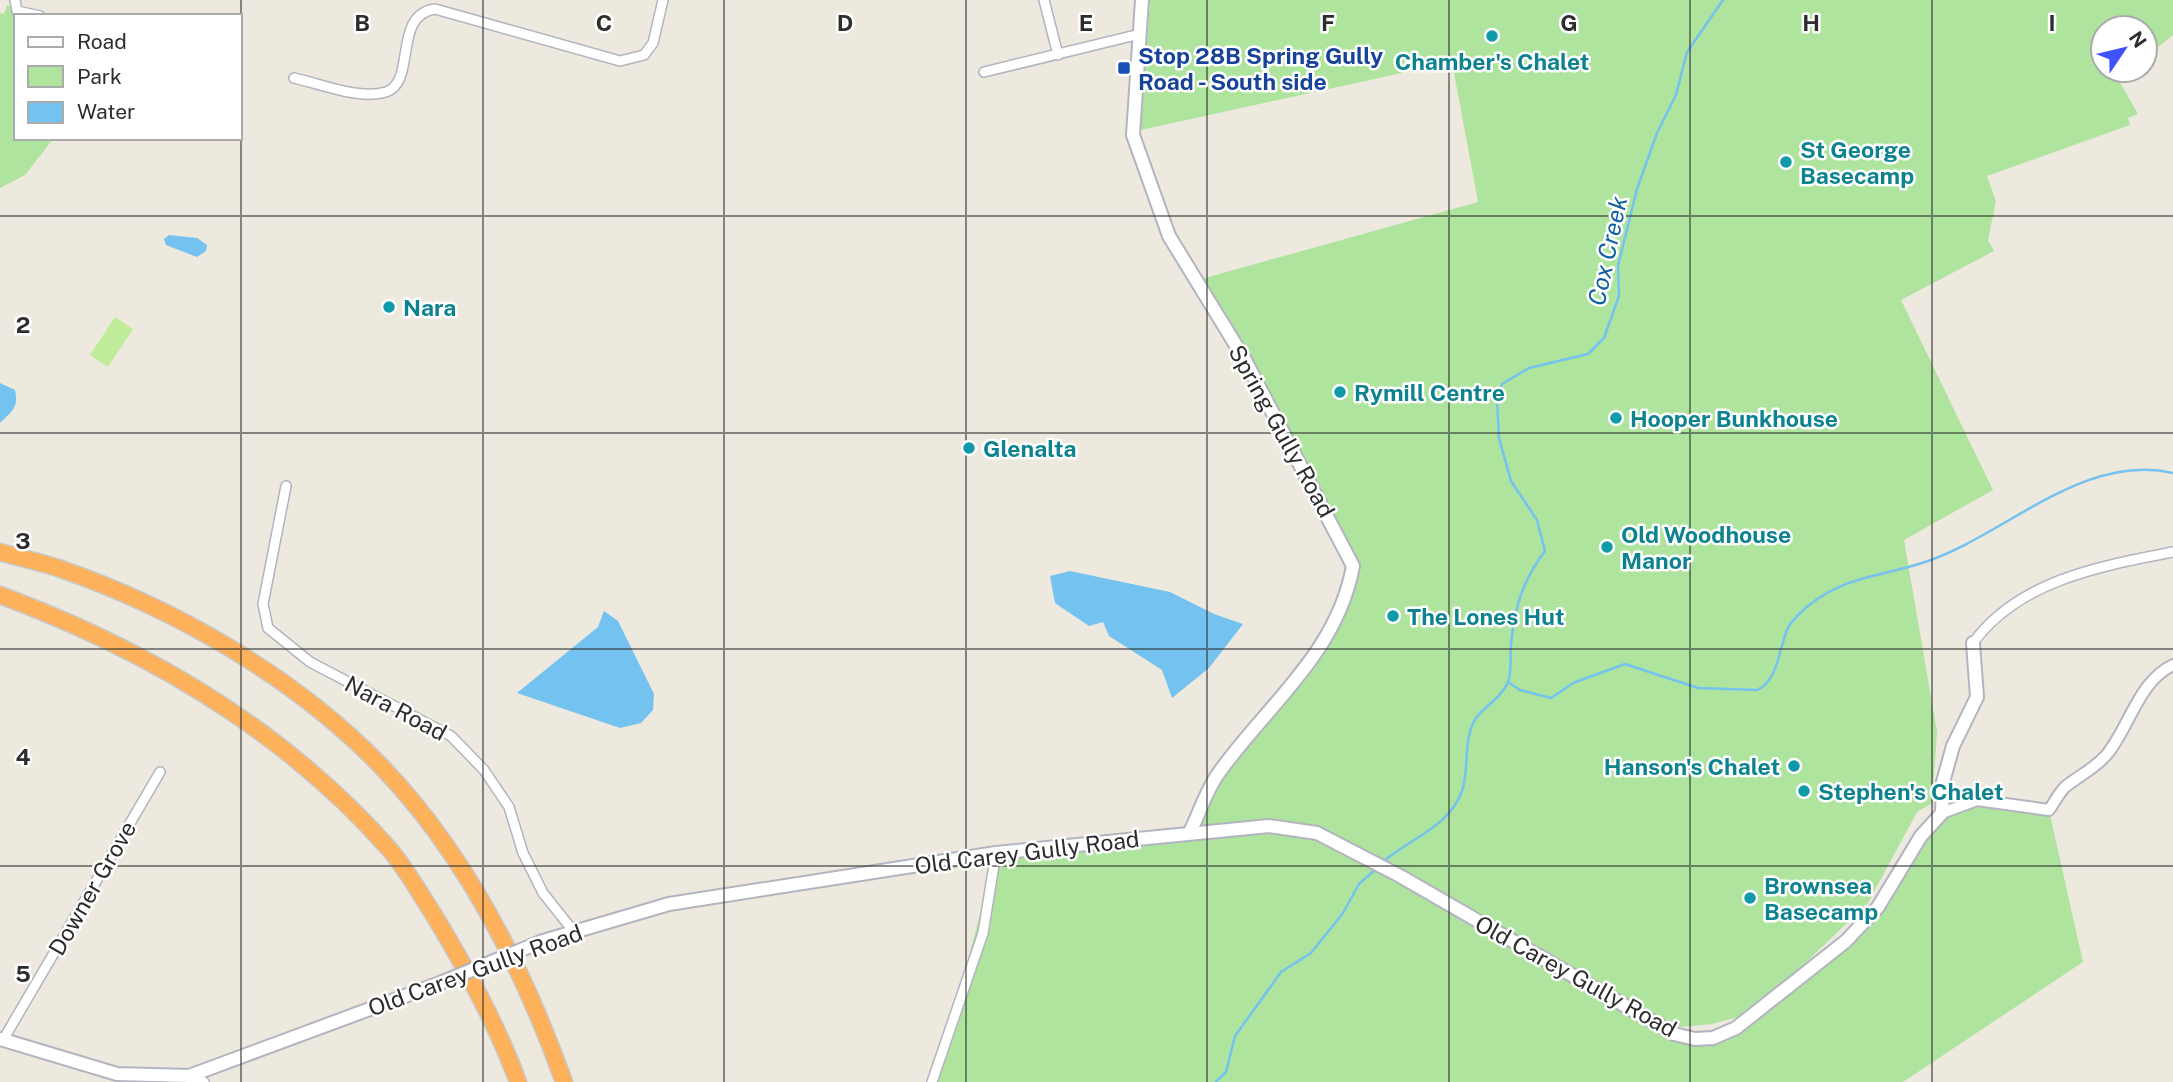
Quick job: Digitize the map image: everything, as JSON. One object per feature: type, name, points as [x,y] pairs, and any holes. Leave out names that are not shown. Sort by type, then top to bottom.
[{"type":"highway","points":[[0,552],[61,569],[125,595],[188,627],[282,684],[379,764],[422,814],[496,931],[543,1024],[564,1082]]},
{"type":"highway","points":[[0,595],[132,652],[183,680],[265,734],[316,775],[392,852],[423,898],[483,1001],[518,1082]]},
{"type":"main road","name":"Spring Gully Road","points":[[1142,0],[1133,135],[1169,236],[1245,360],[1353,566],[1328,636],[1297,681],[1217,776],[1190,832]]},
{"type":"main road","points":[[1942,813],[1943,782],[1953,746],[1977,698],[1973,643]]},
{"type":"main road","name":"Old Carey Gully Road","points":[[2,1039],[117,1074],[189,1076],[543,941],[669,904],[996,853],[1269,826],[1317,833],[1380,866],[1674,1034],[1695,1039],[1713,1038],[1760,1012],[1846,941],[1878,907],[1921,836],[1942,813]]},
{"type":"street","points":[[15,0],[18,11],[31,14]]},
{"type":"street","points":[[294,78],[364,93],[388,91],[398,82],[414,20],[425,10],[435,9],[620,61],[644,55],[653,43],[663,0]]},
{"type":"street","points":[[1044,0],[1058,55]]},
{"type":"street","points":[[984,72],[1140,34]]},
{"type":"street","name":"Nara Road","points":[[286,486],[263,604],[268,628],[310,662],[451,736],[484,770],[509,807],[523,853],[543,893],[574,932]]},
{"type":"street","points":[[1973,643],[1999,612],[2054,583],[2113,563],[2173,552]]},
{"type":"street","points":[[1942,813],[1977,800],[2049,810],[2064,788],[2087,774],[2108,753],[2147,687],[2164,669],[2173,665]]},
{"type":"street","name":"Downer Grove","points":[[2,1039],[160,772]]},
{"type":"street","points":[[932,1082],[983,933],[996,853]]},
{"type":"street","points":[[189,1076],[204,1082]]},
{"type":"green space","points":[[1150,0],[2173,0],[2173,35],[2159,46],[2159,14],[2089,14],[2089,84],[2121,84],[2138,114],[2128,118],[2130,125],[1987,176],[1996,201],[1988,240],[1994,251],[1901,300],[1993,490],[1904,540],[1937,732],[1932,803],[1917,812],[1868,903],[1753,1013],[1712,1024],[1670,1028],[1496,931],[1673,1034],[1705,1039],[1715,1037],[1754,1016],[1802,980],[1847,940],[1878,907],[1910,851],[1929,825],[1955,807],[1989,801],[2049,810],[2083,962],[1903,1082],[936,1082],[996,853],[1190,832],[1206,794],[1218,774],[1305,669],[1326,638],[1342,607],[1350,578],[1348,552],[1245,360],[1194,281],[1478,202],[1452,62],[1141,130]]},
{"type":"green space","points":[[7,5],[24,14],[14,14],[14,140],[52,140],[25,175],[0,188],[0,13],[4,14]]},
{"type":"green space","points":[[115,317],[133,329],[108,367],[90,355]]},
{"type":"water","points":[[169,235],[197,238],[207,245],[206,251],[197,257],[166,245],[164,239]]},
{"type":"water","points":[[0,383],[15,390],[16,401],[13,409],[0,423]]},
{"type":"water","points":[[1070,571],[1170,592],[1214,614],[1243,624],[1209,668],[1172,698],[1162,670],[1109,636],[1103,622],[1089,626],[1055,603],[1050,576]]},
{"type":"water","points":[[604,611],[618,621],[654,694],[653,710],[641,723],[620,728],[517,693],[598,627]]},
{"type":"waterway","name":"Cox Creek","points":[[1384,861],[1439,823],[1456,803],[1464,782],[1469,735],[1476,718],[1502,692],[1508,682],[1517,607],[1525,584],[1545,551],[1537,520],[1511,481],[1499,438],[1497,400],[1502,384],[1529,368],[1588,354],[1604,338],[1619,296],[1618,266],[1637,189],[1657,133],[1676,95],[1687,52],[1723,0]]},
{"type":"waterway","points":[[1508,682],[1520,690],[1551,698],[1573,683],[1625,664],[1698,688],[1757,690],[1764,686],[1774,672],[1791,624],[1808,606],[1835,589],[1953,551],[2075,485],[2107,475],[2139,470],[2173,473]]},
{"type":"waterway","name":"Cox Creek","points":[[1216,1082],[1226,1072],[1235,1036],[1281,972],[1311,953],[1343,913],[1359,884],[1377,868]]},
{"type":"place","name":"Chamber's Chalet","points":[[1492,36]]},
{"type":"place","name":"Stop 28B Spring Gully Road - South side","points":[[1124,68]]},
{"type":"place","name":"St George Basecamp","points":[[1786,162]]},
{"type":"place","name":"Nara","points":[[389,307]]},
{"type":"place","name":"Rymill Centre","points":[[1340,392]]},
{"type":"place","name":"Hooper Bunkhouse","points":[[1616,418]]},
{"type":"place","name":"Glenalta","points":[[969,448]]},
{"type":"place","name":"Old Woodhouse Manor","points":[[1607,547]]},
{"type":"place","name":"The Lones Hut","points":[[1393,616]]},
{"type":"place","name":"Hanson's Chalet","points":[[1794,766]]},
{"type":"place","name":"Stephen's Chalet","points":[[1804,791]]},
{"type":"place","name":"Brownsea Basecamp","points":[[1750,898]]}]
